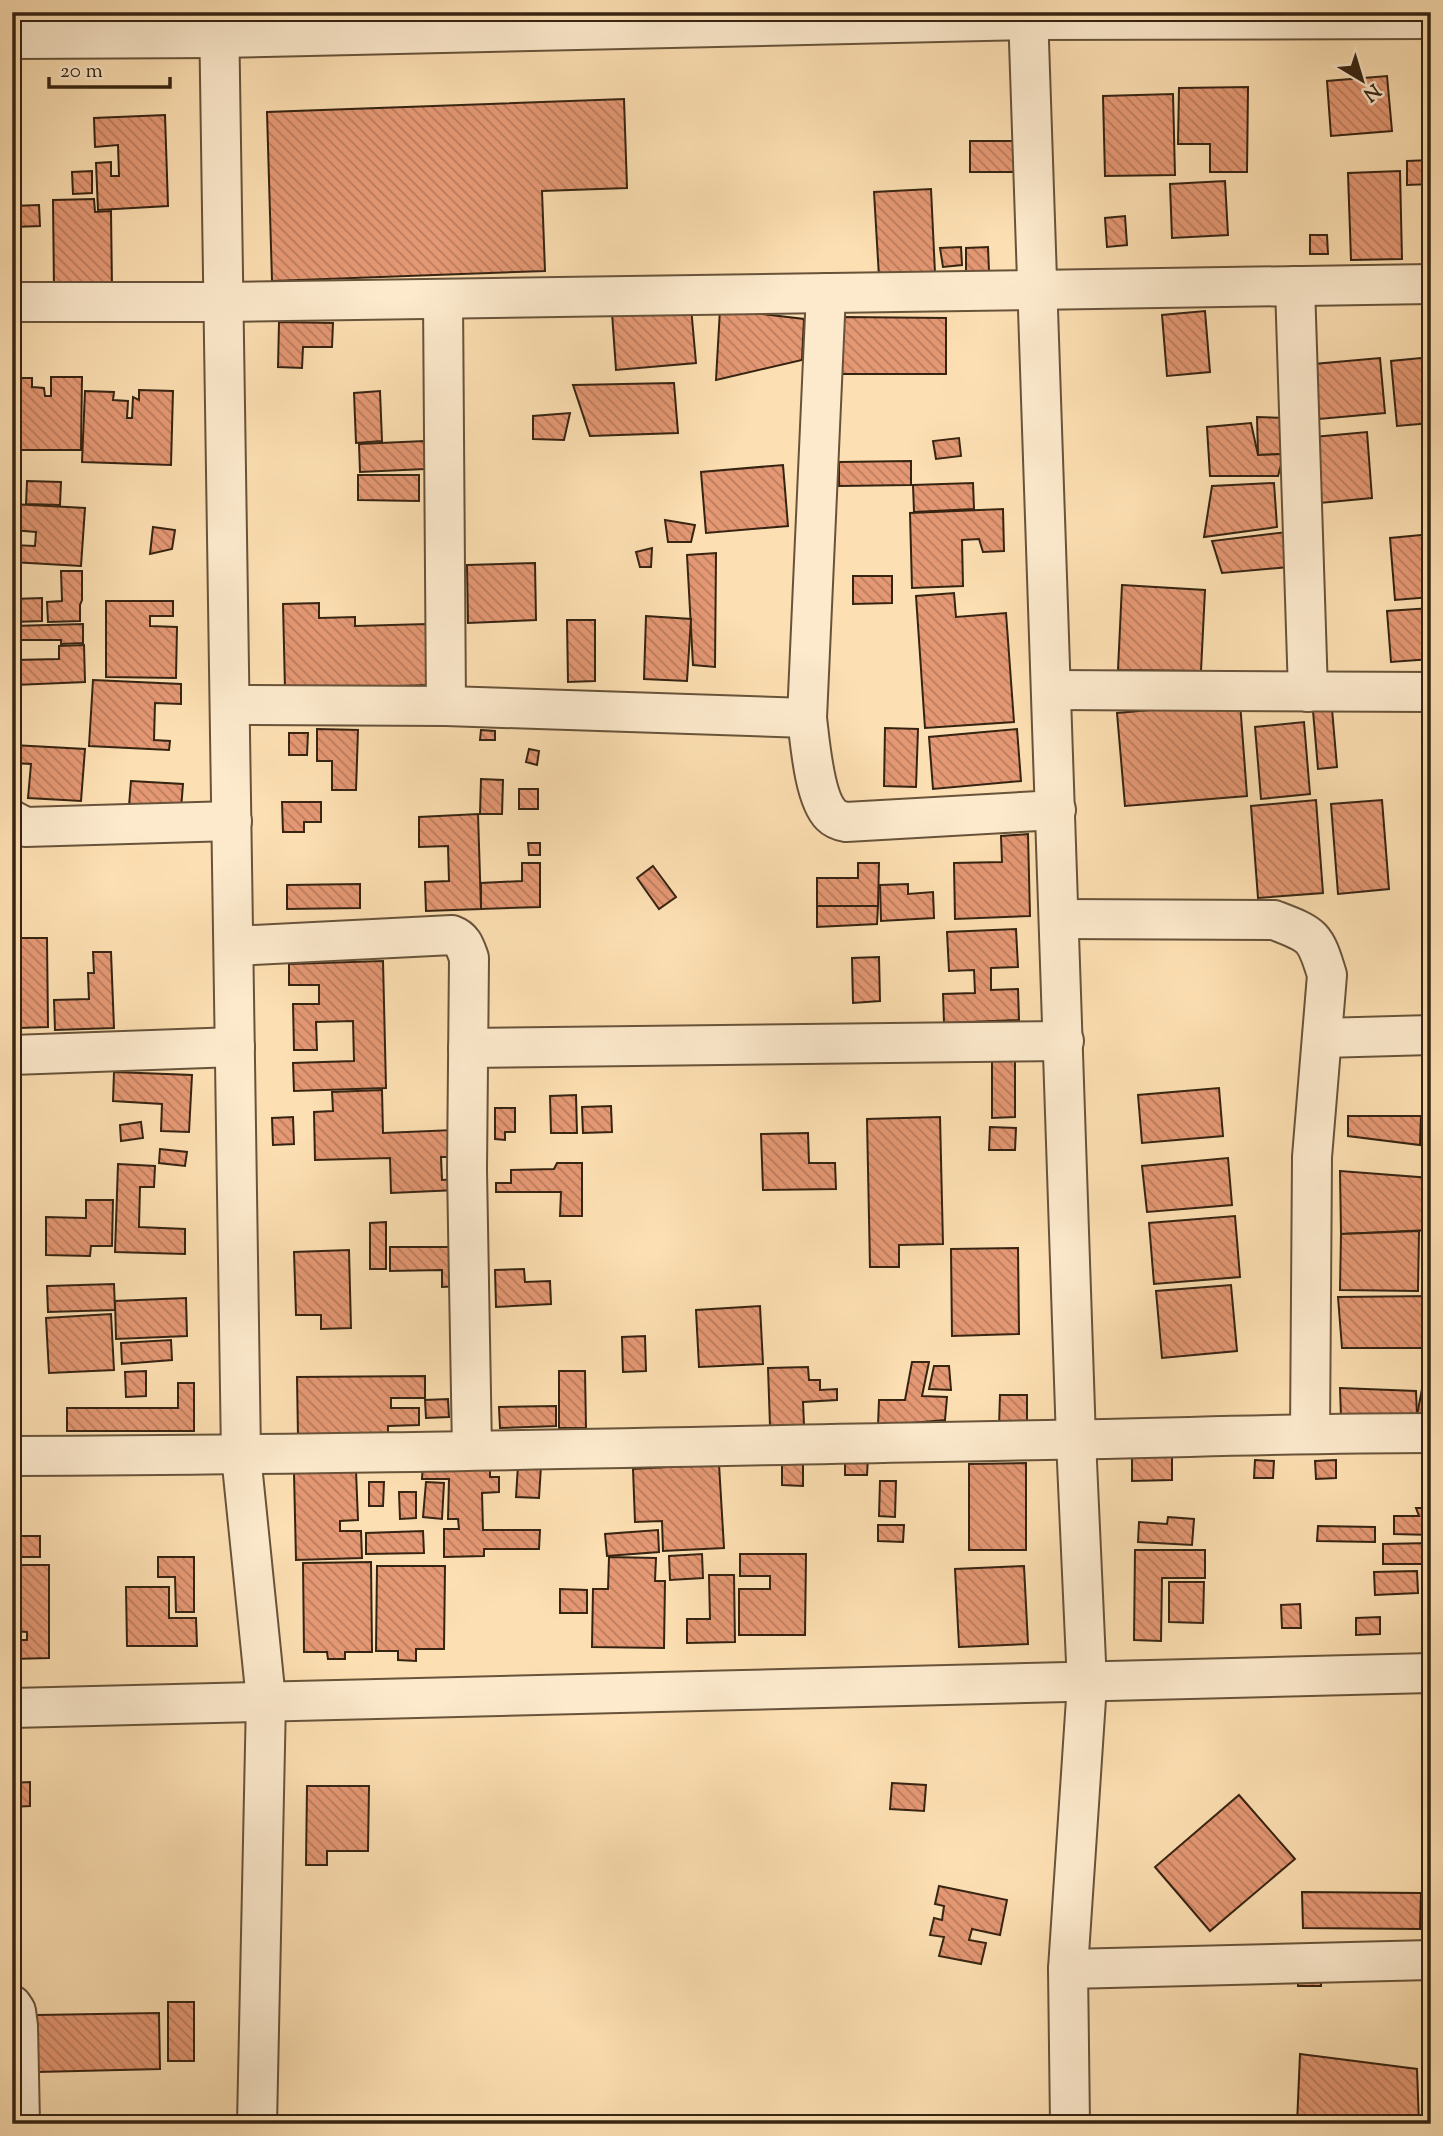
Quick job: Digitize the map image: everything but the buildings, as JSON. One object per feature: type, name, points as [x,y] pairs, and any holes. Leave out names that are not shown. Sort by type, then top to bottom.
[{"type":"street","points":[[1028,16],[1076,1440],[1087,1684],[1068,1969],[1070,2124]]},
{"type":"street","points":[[12,39],[219,25],[1028,16],[1431,19]]},
{"type":"street","points":[[219,25],[241,1455],[266,1700],[257,2124]]},
{"type":"street","points":[[12,302],[224,302],[1431,284]]},
{"type":"street","points":[[1295,286],[1308,692]]},
{"type":"street","points":[[826,293],[807,718],[817,786],[826,808],[836,819],[846,822],[1056,810]]},
{"type":"street","points":[[443,299],[446,706]]},
{"type":"street","points":[[1052,690],[1431,692]]},
{"type":"street","points":[[230,705],[446,706],[807,718]]},
{"type":"street","points":[[12,820],[25,827],[232,821]]},
{"type":"street","points":[[1060,919],[1274,920],[1306,932],[1319,947],[1327,975],[1312,1157],[1310,1433]]},
{"type":"street","points":[[234,946],[452,935],[464,944],[469,958],[467,1170],[472,1450]]},
{"type":"street","points":[[1322,1038],[1431,1035]]},
{"type":"street","points":[[468,1048],[1064,1041]]},
{"type":"street","points":[[12,1055],[235,1046]]},
{"type":"street","points":[[12,1456],[241,1455],[1076,1440],[1310,1433],[1431,1433]]},
{"type":"street","points":[[12,1708],[266,1700],[1087,1684],[1431,1673]]},
{"type":"street","points":[[1068,1969],[1431,1960]]},
{"type":"street","points":[[12,2005],[16,2011],[18,2026],[20,2124]]}]
